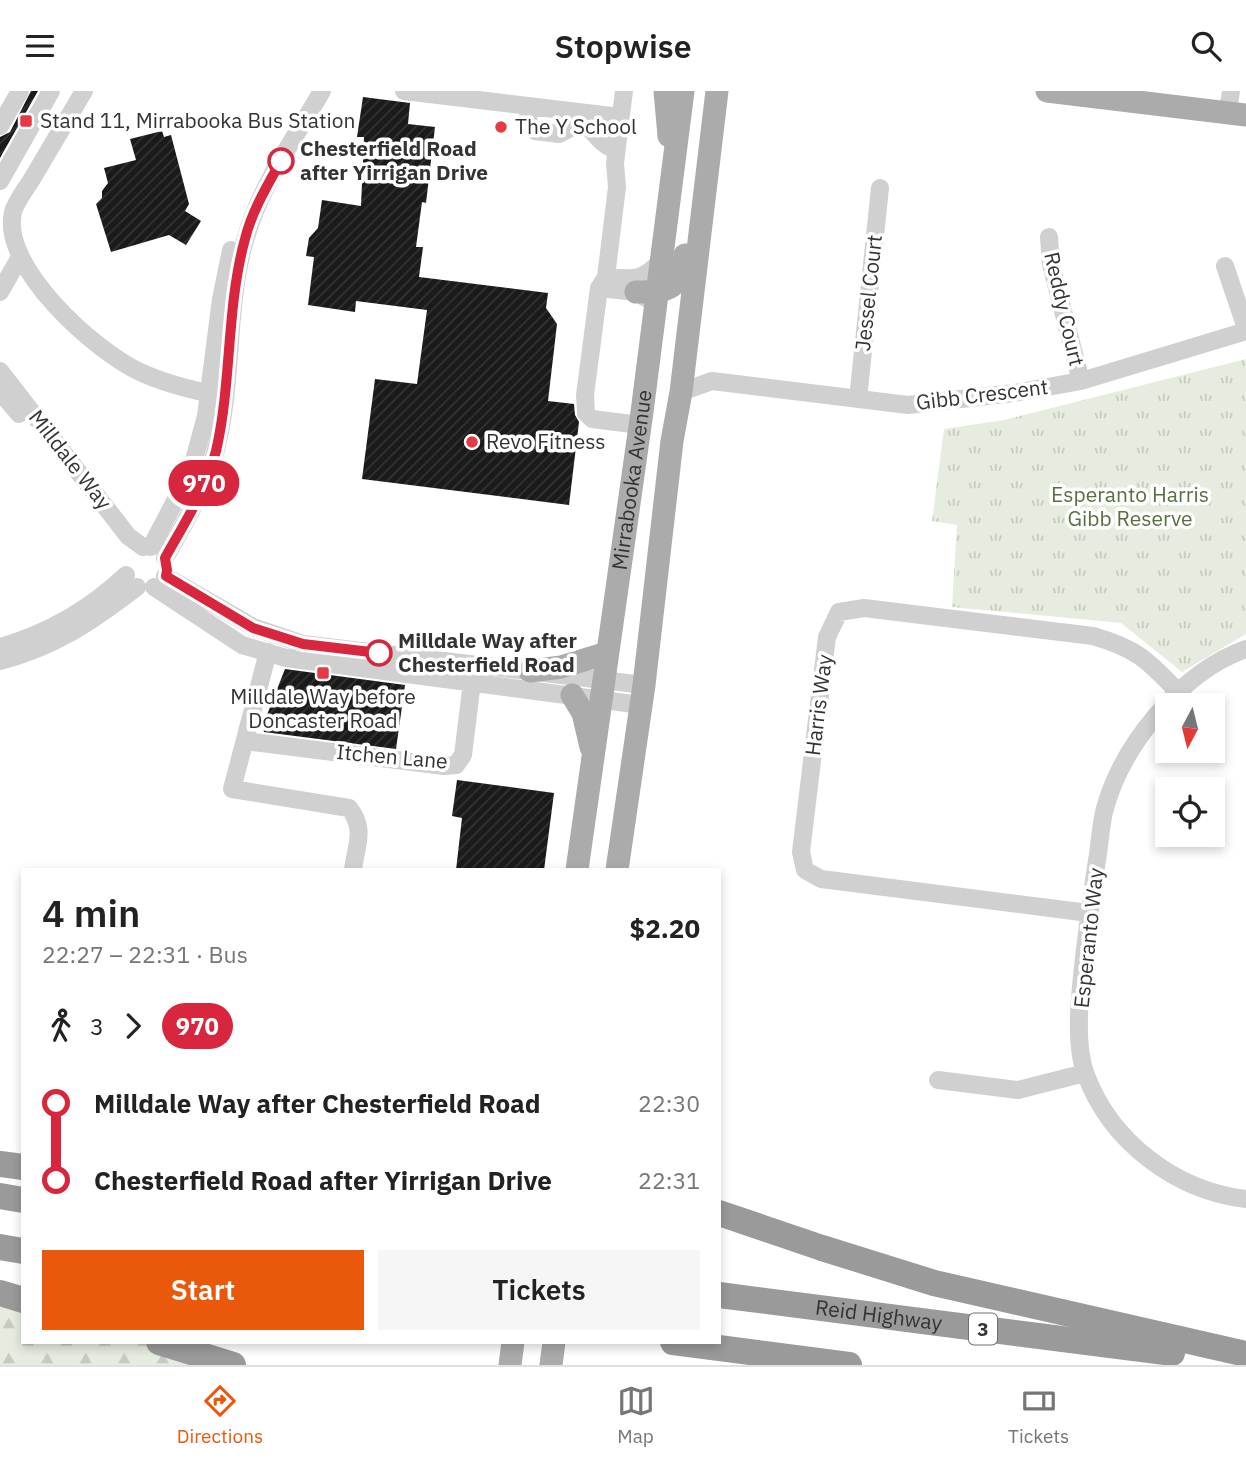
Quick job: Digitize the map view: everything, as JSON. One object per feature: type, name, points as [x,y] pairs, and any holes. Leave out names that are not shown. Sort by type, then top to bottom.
[{"type":"highway","points":[[0,1164],[21,1167]]},
{"type":"highway","points":[[0,1196],[21,1200]]},
{"type":"highway","points":[[721,1214],[934,1283],[1246,1354]]},
{"type":"highway","points":[[0,1247],[21,1251]]},
{"type":"highway","points":[[0,1293],[21,1299]]},
{"type":"highway","name":"Reid Highway","points":[[721,1295],[1246,1362]]},
{"type":"highway","points":[[165,1344],[233,1365]]},
{"type":"highway","points":[[688,1344],[849,1365]]},
{"type":"main road","points":[[665,91],[673,167]]},
{"type":"main road","name":"Mirrabooka Avenue","points":[[577,868],[641,419],[649,298],[661,261],[683,91]]},
{"type":"main road","name":"Mirrabooka Avenue","points":[[617,868],[642,695],[672,441],[681,392],[717,91]]},
{"type":"main road","points":[[1047,91],[1236,103]]},
{"type":"main road","points":[[1183,91],[1236,103]]},
{"type":"main road","points":[[649,298],[666,290],[682,276],[688,229],[703,195]]},
{"type":"main road","points":[[641,419],[651,415],[672,441]]},
{"type":"main road","points":[[530,671],[561,667],[607,653]]},
{"type":"main road","points":[[572,695],[583,713],[593,764]]},
{"type":"main road","points":[[510,1365],[513,1344]]},
{"type":"main road","points":[[551,1365],[554,1344]]},
{"type":"street","points":[[0,126],[20,91]]},
{"type":"street","points":[[0,181],[51,91]]},
{"type":"street","points":[[84,91],[7,207],[20,257],[46,293],[82,332],[108,353],[138,371],[162,381],[216,394]]},
{"type":"street","points":[[216,394],[225,271],[240,217],[309,91]]},
{"type":"street","points":[[322,91],[262,195],[245,239],[216,394],[206,417],[191,471],[147,551],[126,560],[146,581],[242,645],[286,658],[572,695],[603,690]]},
{"type":"street","points":[[404,91],[620,117]]},
{"type":"street","points":[[624,91],[615,163],[617,187],[585,395],[586,412],[592,419],[641,419]]},
{"type":"street","points":[[529,106],[528,120],[535,131],[559,134],[581,122],[606,147],[616,150]]},
{"type":"street","name":"Jessel Court","points":[[858,399],[880,188]]},
{"type":"street","name":"Reddy Court","points":[[1049,237],[1051,264],[1081,381]]},
{"type":"street","points":[[0,292],[20,257]]},
{"type":"street","points":[[603,282],[643,276],[661,261]]},
{"type":"street","points":[[1225,266],[1246,329]]},
{"type":"street","points":[[603,282],[649,298]]},
{"type":"street","name":"Gibb Crescent","points":[[681,392],[712,381],[908,405],[1014,393],[1081,381],[1246,329]]},
{"type":"street","points":[[685,355],[712,381]]},
{"type":"street","name":"Milldale Way","points":[[0,370],[128,536],[147,551]]},
{"type":"street","name":"Milldale Way","points":[[0,391],[147,551]]},
{"type":"street","points":[[0,647],[67,637],[146,581],[167,570],[147,551]]},
{"type":"street","points":[[146,581],[253,628],[303,644],[530,671],[603,690],[642,695]]},
{"type":"street","name":"Harris Way","points":[[1089,913],[821,879],[805,870],[802,852],[827,638],[839,612],[864,608],[1093,636],[1122,644],[1148,660],[1177,691]]},
{"type":"street","points":[[0,661],[42,640]]},
{"type":"street","name":"Esperanto Way","points":[[1246,649],[1233,654],[1177,691],[1141,734],[1121,770],[1105,811],[1089,913],[1079,1004],[1085,1073],[1112,1122],[1134,1147],[1161,1169],[1194,1187],[1230,1198],[1246,1199]]},
{"type":"street","points":[[268,652],[232,789],[349,808],[357,817],[360,834],[353,868]]},
{"type":"street","name":"Itchen Lane","points":[[245,741],[444,766],[456,765],[463,755],[472,682]]},
{"type":"street","points":[[938,1080],[1018,1090],[1085,1073]]},
{"type":"green space","name":"Esperanto Harris Gibb Reserve","points":[[1246,359],[1246,634],[1182,672],[1121,623],[952,607],[957,525],[932,521],[944,429],[1004,420]]},
{"type":"green space","points":[[0,1301],[21,1307],[21,1344],[145,1344],[214,1365],[0,1365]]},
{"type":"building","points":[[31,91],[38,91],[0,158],[0,137],[10,132]]},
{"type":"building","points":[[363,97],[410,103],[408,124],[435,127],[426,203],[422,202],[416,247],[423,247],[419,277],[548,293],[546,308],[557,324],[548,401],[574,404],[579,422],[569,505],[362,479],[375,379],[417,384],[427,310],[356,301],[355,312],[308,305],[314,257],[306,256],[309,238],[318,228],[322,200],[361,206],[364,137],[357,137]]},
{"type":"building","points":[[162,131],[164,137],[171,135],[189,204],[185,211],[201,221],[186,245],[169,235],[111,252],[96,204],[102,198],[102,191],[108,183],[104,168],[136,160],[130,139]]},
{"type":"building","points":[[285,669],[405,685],[396,749],[264,732],[263,725]]},
{"type":"building","points":[[457,780],[554,793],[544,868],[456,868],[462,818],[452,816]]},
{"type":"bus line","name":"970","points":[[281,161],[262,195],[245,239],[238,272],[215,453],[194,508],[165,558],[166,576],[253,628],[303,644],[379,653]]},
{"type":"place","name":"Stand 11, Mirrabooka Bus Station","points":[[26,121]]},
{"type":"place","name":"The Y School","points":[[501,127]]},
{"type":"place","name":"Chesterfield Road after Yirrigan Drive","points":[[281,161]]},
{"type":"place","name":"Revo Fitness","points":[[472,442]]},
{"type":"place","name":"Milldale Way after Chesterfield Road","points":[[379,653]]},
{"type":"place","name":"Milldale Way before Doncaster Road","points":[[323,673]]}]
